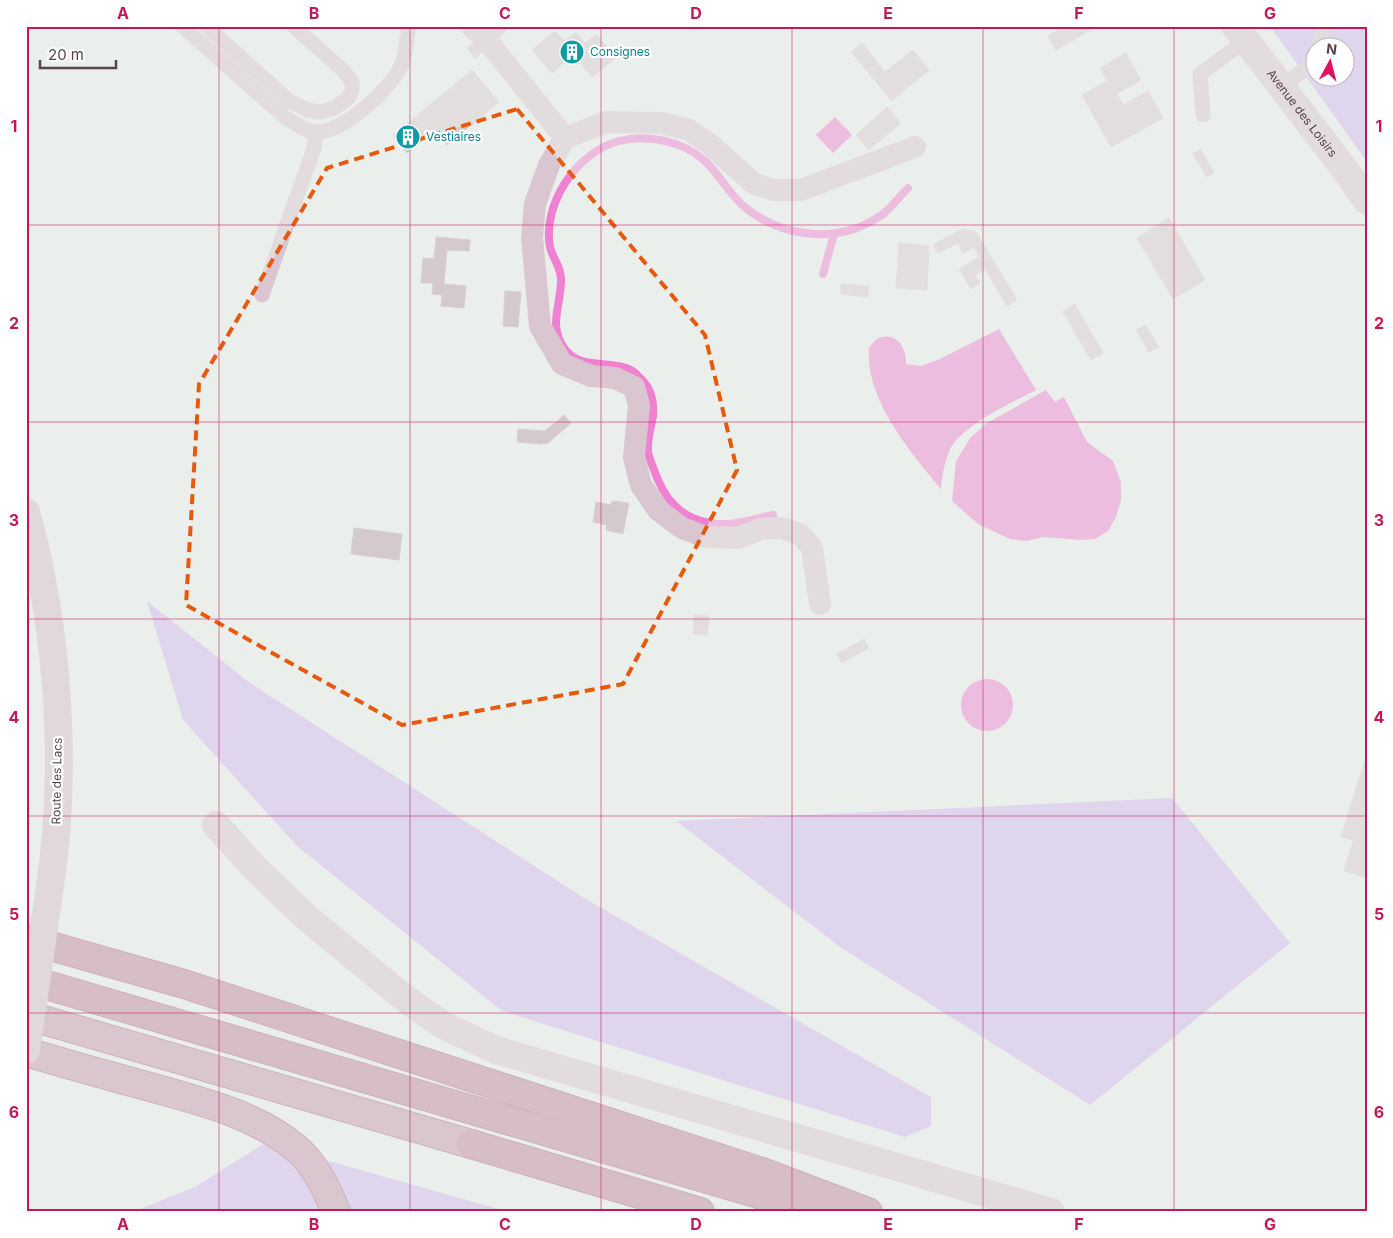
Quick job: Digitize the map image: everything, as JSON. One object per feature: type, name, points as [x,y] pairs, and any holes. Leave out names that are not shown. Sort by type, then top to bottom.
[{"type":"highway","points":[[26,940],[193,987],[766,1173],[868,1212]]},
{"type":"highway","points":[[26,979],[820,1212]]},
{"type":"highway","points":[[26,1015],[700,1212]]},
{"type":"highway","points":[[26,1051],[222,1108],[252,1120],[297,1149],[314,1169],[330,1196],[336,1212]]},
{"type":"main road","name":"Route des Lacs","points":[[26,512],[41,572],[53,652],[58,734],[57,816],[54,860],[26,1051]]},
{"type":"street","points":[[471,26],[485,38],[565,138]]},
{"type":"street","name":"Avenue des Loisirs","points":[[1240,33],[1367,201]]},
{"type":"street","points":[[820,604],[812,548],[801,535],[782,528],[761,529],[738,538],[706,537],[682,528],[658,510],[641,485],[634,457],[639,405],[634,388],[615,378],[590,376],[562,364],[540,326],[532,236],[535,204],[549,165],[565,138],[606,122],[662,123],[689,130],[711,144],[753,183],[774,190],[801,190],[915,147]]},
{"type":"street","points":[[216,825],[254,867],[306,918],[407,1000],[443,1025],[496,1050],[1051,1212]]},
{"type":"lane","points":[[182,26],[285,117],[300,127],[316,132],[330,130],[344,124],[389,84],[402,64],[409,26]]},
{"type":"lane","points":[[206,26],[289,101],[308,110],[320,112],[335,108],[348,98],[352,91],[352,82],[344,71],[293,26]]},
{"type":"lane","points":[[1321,38],[1326,26]]},
{"type":"lane","points":[[1203,115],[1200,74],[1240,33]]},
{"type":"lane","points":[[1282,87],[1306,68]]},
{"type":"lane","points":[[262,295],[314,148],[316,132]]},
{"type":"highlighted area","points":[[517,109],[705,335],[737,470],[623,684],[402,725],[186,605],[199,384],[327,168]]},
{"type":"shaded area","points":[[1270,26],[1367,26],[1367,162],[1314,88],[1356,88],[1356,38],[1306,38],[1306,76]]},
{"type":"shaded area","points":[[835,117],[852,135],[833,153],[816,135]]},
{"type":"shaded area","points":[[999,329],[1036,390],[987,416],[963,433],[949,452],[941,489],[904,442],[882,405],[874,386],[869,348],[877,339],[890,337],[899,342],[905,352],[906,364],[921,366],[940,359]]},
{"type":"shaded area","points":[[1046,390],[1055,402],[1064,397],[1087,442],[1113,461],[1121,482],[1121,500],[1116,517],[1108,531],[1095,539],[1080,540],[1044,537],[1026,541],[1010,539],[978,524],[952,501],[956,461],[971,437],[987,423]]},
{"type":"shaded area","points":[[147,601],[250,683],[584,898],[931,1097],[931,1126],[905,1137],[502,1011],[297,846],[183,720]]},
{"type":"shaded area","points":[[982,679],[992,679],[1006,686],[1013,700],[1013,710],[1006,724],[992,731],[982,731],[972,727],[965,720],[961,710],[961,700],[965,690],[972,683]]},
{"type":"shaded area","points":[[1172,798],[1290,943],[1090,1105],[843,949],[676,821]]},
{"type":"shaded area","points":[[265,1143],[509,1212],[133,1212],[195,1187]]},
{"type":"building","points":[[493,26],[503,26],[506,31],[496,40],[488,30]]},
{"type":"building","points":[[1065,26],[1093,26],[1094,28],[1056,50],[1048,36]]},
{"type":"building","name":"Consignes","points":[[555,31],[565,41],[576,32],[585,43],[596,34],[616,58],[592,77],[573,54],[552,73],[532,50]]},
{"type":"building","points":[[477,40],[485,50],[475,58],[467,48]]},
{"type":"building","points":[[862,43],[901,93],[892,101],[851,52]]},
{"type":"building","points":[[913,50],[929,70],[901,93],[885,72]]},
{"type":"building","points":[[1126,53],[1141,80],[1117,94],[1123,105],[1148,91],[1163,118],[1111,147],[1082,95],[1107,81],[1100,68]]},
{"type":"building","points":[[472,70],[499,102],[447,145],[420,113]]},
{"type":"building","points":[[887,107],[901,123],[869,150],[856,135]]},
{"type":"building","points":[[420,113],[435,130],[424,139],[410,122]]},
{"type":"building","name":"Vestiaires","points":[[410,122],[424,139],[407,153],[393,136]]},
{"type":"building","points":[[1201,149],[1214,173],[1207,177],[1193,154]]},
{"type":"building","points":[[1169,218],[1205,280],[1173,299],[1137,238]]},
{"type":"building","points":[[962,229],[976,232],[1017,300],[1007,306],[985,269],[975,275],[980,283],[971,289],[959,269],[979,257],[974,247],[963,253],[958,243],[938,253],[933,245]]},
{"type":"building","points":[[436,237],[470,240],[469,251],[447,250],[444,284],[466,286],[464,308],[441,306],[442,295],[432,294],[433,283],[421,283],[423,258],[434,259]]},
{"type":"building","points":[[899,243],[929,246],[927,290],[896,288]]},
{"type":"building","points":[[841,284],[869,286],[868,297],[841,294]]},
{"type":"building","points":[[505,291],[521,292],[518,327],[503,326]]},
{"type":"building","points":[[1075,304],[1103,353],[1091,360],[1063,312]]},
{"type":"building","points":[[1145,325],[1159,347],[1149,352],[1136,330]]},
{"type":"building","points":[[564,415],[571,423],[548,443],[517,442],[518,429],[545,431]]},
{"type":"building","points":[[612,501],[629,503],[623,534],[606,530],[607,525],[593,522],[596,502],[611,505]]},
{"type":"building","points":[[354,528],[402,534],[399,560],[351,554]]},
{"type":"building","points":[[694,615],[709,616],[707,635],[693,634]]},
{"type":"building","points":[[864,639],[869,648],[842,663],[837,654]]},
{"type":"building","points":[[1366,756],[1367,796],[1366,799],[1359,797],[1349,829],[1355,831],[1353,840],[1341,837]]},
{"type":"building","points":[[1367,796],[1367,878],[1344,871],[1356,832],[1349,829],[1359,797],[1366,799]]},
{"type":"waterway","points":[[773,515],[742,522],[718,524],[690,517],[681,511],[668,498],[658,480],[649,456],[648,443],[653,406],[652,396],[645,383],[631,370],[614,365],[578,360],[564,348],[559,340],[556,323],[561,277],[550,247],[549,231],[557,197],[566,182],[589,156],[619,141],[641,138],[665,141],[687,148],[705,161],[735,198],[747,209],[779,227],[796,232],[832,234],[867,224],[883,214],[908,188]]},
{"type":"waterway","points":[[823,274],[834,234]]},
{"type":"place","name":"Consignes","points":[[572,52]]},
{"type":"place","name":"Vestiaires","points":[[408,137]]}]
